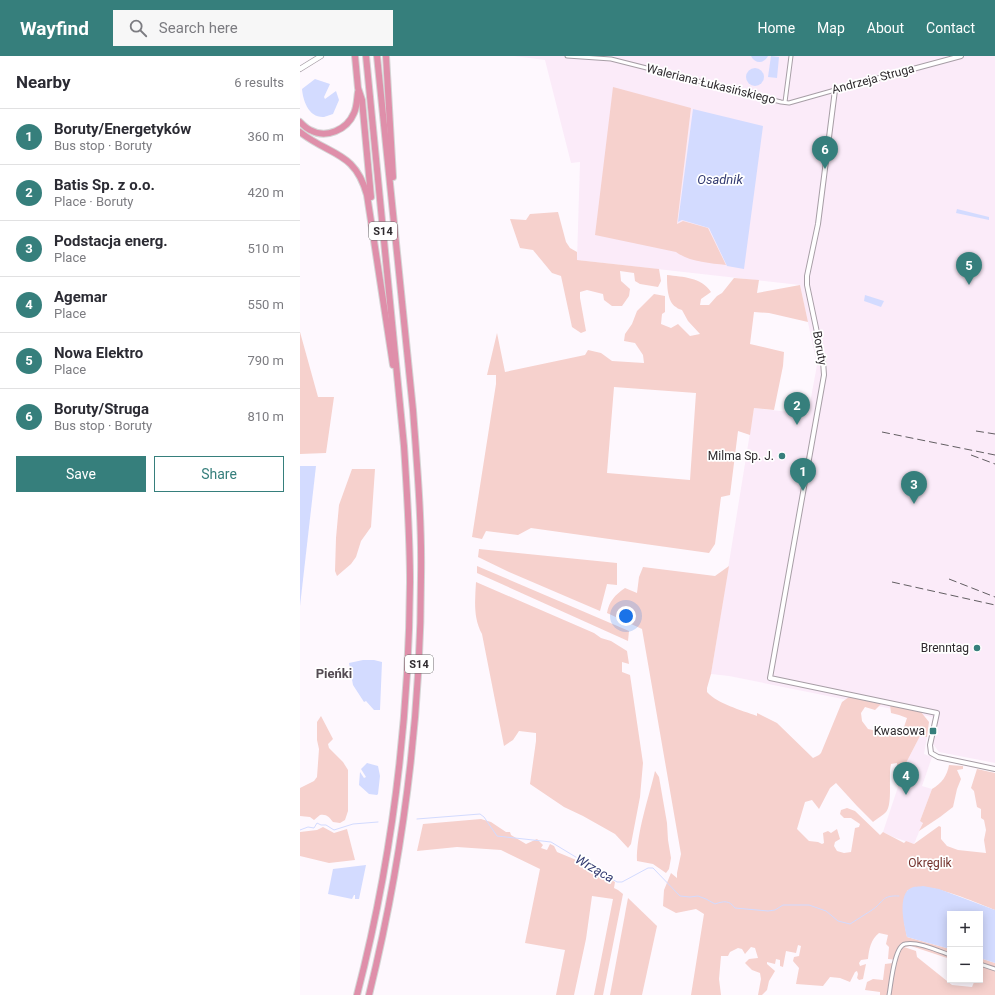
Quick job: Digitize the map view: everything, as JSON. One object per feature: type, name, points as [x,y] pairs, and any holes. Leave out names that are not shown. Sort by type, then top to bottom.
[{"type":"highway","points":[[300,122],[309,130],[316,133],[330,133],[337,131],[347,124],[355,113],[358,88],[355,56]]},
{"type":"highway","name":"S14","points":[[357,995],[373,926],[386,859],[399,769],[407,677],[410,581],[407,493],[401,407],[366,56]]},
{"type":"highway","name":"S14","points":[[369,995],[392,892],[407,800],[415,722],[421,622],[422,574],[417,464],[394,217],[377,56]]},
{"type":"highway","points":[[386,56],[392,145],[394,217]]},
{"type":"highway","points":[[358,88],[362,100],[377,261]]},
{"type":"highway","points":[[300,132],[349,162],[363,181],[367,195],[394,372],[401,407]]},
{"type":"main road","points":[[301,69],[321,56]]},
{"type":"street","name":"Waleriana Łukasińskiego","points":[[567,56],[611,59],[785,102]]},
{"type":"street","points":[[785,102],[791,56]]},
{"type":"street","name":"Andrzeja Struga","points":[[785,102],[789,103],[961,56]]},
{"type":"street","name":"Boruty","points":[[835,90],[818,224],[807,276],[807,284],[823,362],[824,375],[770,678],[937,713],[930,747],[931,753],[938,757],[995,769]]},
{"type":"street","points":[[889,995],[896,955],[900,946],[906,943],[947,953]]},
{"type":"street","points":[[983,965],[995,969]]},
{"type":"shaded area","points":[[514,56],[995,56],[995,763],[939,752],[933,744],[937,718],[729,676],[711,674],[754,408],[808,414],[817,365],[800,285],[577,260],[580,162],[571,163],[545,60]]},
{"type":"shaded area","points":[[920,736],[927,737],[924,754],[932,757],[922,786],[932,789],[920,821],[923,822],[914,844],[883,832],[906,763]]},
{"type":"green space","points":[[613,87],[691,108],[677,224],[683,221],[708,228],[726,265],[700,262],[687,258],[676,252],[595,235]]},
{"type":"green space","points":[[558,212],[566,242],[570,248],[577,252],[577,260],[659,269],[661,281],[658,287],[640,284],[635,281],[634,273],[620,271],[621,281],[630,289],[629,296],[622,306],[612,306],[604,300],[603,294],[587,290],[580,292],[586,331],[581,333],[572,327],[561,276],[552,273],[533,250],[520,248],[510,219],[526,220],[530,214]]},
{"type":"green space","points":[[667,275],[685,277],[702,283],[707,287],[711,292],[701,299],[700,305],[709,305],[722,293],[734,278],[759,280],[757,293],[800,285],[808,322],[769,313],[754,312],[750,344],[784,352],[783,366],[774,410],[754,408],[750,435],[738,431],[730,495],[721,497],[715,544],[709,553],[531,528],[518,535],[486,531],[482,539],[472,537],[496,384],[496,375],[487,375],[497,333],[505,372],[585,355],[588,350],[601,353],[612,361],[644,363],[643,355],[635,343],[624,341],[625,334],[632,324],[637,311],[654,294],[665,296],[665,312],[662,314],[661,324],[671,328],[678,324],[690,336],[700,334],[688,321],[682,310],[673,305],[668,292]],"holes":[[[614,387],[696,393],[690,480],[607,473]]]},
{"type":"green space","points":[[300,332],[318,397],[334,397],[326,453],[300,454]]},
{"type":"green space","points":[[352,469],[375,469],[371,527],[361,541],[356,557],[351,564],[337,576],[335,571],[339,505]]},
{"type":"green space","points":[[479,549],[617,563],[617,585],[607,584],[600,611],[478,557]]},
{"type":"green space","points":[[477,566],[629,631],[628,641],[477,573]]},
{"type":"green space","name":"Okręglik","points":[[729,566],[711,674],[707,688],[707,692],[717,700],[757,716],[757,713],[777,723],[813,758],[821,753],[842,702],[849,697],[881,704],[875,710],[865,707],[861,713],[862,721],[868,729],[889,734],[903,730],[907,718],[891,713],[890,705],[921,712],[929,722],[927,737],[920,736],[906,763],[898,787],[897,763],[891,764],[890,796],[886,812],[873,822],[836,783],[830,788],[819,809],[812,800],[805,802],[797,829],[809,841],[822,844],[824,843],[823,833],[828,831],[831,833],[837,829],[840,839],[835,842],[834,846],[837,851],[844,853],[851,852],[855,828],[859,827],[860,824],[851,818],[844,818],[840,814],[841,810],[847,808],[855,811],[880,835],[883,832],[904,843],[906,841],[914,844],[939,826],[941,827],[941,839],[947,846],[958,850],[986,853],[984,840],[986,830],[984,820],[981,818],[981,809],[977,807],[974,791],[971,788],[977,769],[995,773],[995,910],[963,897],[937,889],[915,888],[907,891],[904,921],[907,937],[947,948],[947,958],[911,946],[904,947],[916,951],[917,957],[947,981],[947,983],[952,985],[972,987],[974,983],[983,983],[983,959],[995,963],[995,995],[890,995],[897,960],[888,959],[889,947],[886,944],[888,935],[879,933],[871,944],[868,959],[861,960],[859,963],[860,966],[866,964],[863,979],[859,980],[857,978],[857,971],[850,982],[840,978],[830,977],[823,986],[796,984],[799,968],[793,961],[794,957],[799,956],[801,946],[798,945],[796,953],[786,951],[783,967],[780,966],[780,960],[776,959],[775,964],[767,962],[767,964],[775,971],[769,981],[767,990],[762,995],[758,995],[761,979],[760,973],[752,970],[745,963],[749,959],[758,958],[755,948],[751,947],[745,954],[742,949],[738,948],[730,952],[728,956],[721,956],[719,979],[721,995],[691,995],[704,914],[696,909],[676,913],[663,906],[664,890],[671,873],[677,878],[681,854],[642,629],[607,613],[609,605],[613,599],[625,588],[637,593],[639,577],[643,567],[715,576]]},
{"type":"green space","points":[[476,582],[594,633],[627,651],[629,664],[622,662],[622,672],[630,675],[643,763],[640,797],[631,844],[628,848],[615,834],[564,807],[530,784],[536,733],[519,731],[513,740],[504,746],[482,634],[477,622],[475,602]]},
{"type":"green space","points":[[321,716],[333,739],[328,744],[329,748],[343,762],[348,770],[348,811],[345,820],[340,823],[333,822],[326,815],[320,815],[314,820],[310,817],[300,816],[300,788],[314,781],[317,777],[319,749],[317,740],[317,722]]},
{"type":"green space","points":[[949,765],[963,766],[963,769],[957,770],[961,779],[953,807],[919,831],[923,823],[920,821],[932,789],[944,779]]},
{"type":"green space","points":[[655,771],[659,777],[671,858],[669,869],[666,873],[653,864],[637,861],[637,850],[643,816]]},
{"type":"green space","points":[[481,819],[491,822],[506,832],[510,832],[511,835],[526,844],[537,839],[543,845],[541,848],[547,850],[550,844],[554,846],[557,852],[581,862],[615,882],[614,888],[623,894],[603,995],[594,995],[613,899],[592,896],[586,939],[574,995],[556,995],[565,950],[525,943],[540,869],[501,850],[457,847],[417,851],[423,824]]},
{"type":"green space","points":[[323,827],[334,833],[347,829],[355,860],[329,863],[300,856],[300,832],[317,830]]},
{"type":"green space","points":[[628,898],[657,926],[642,995],[610,995]]},
{"type":"green space","points":[[893,963],[887,995],[880,995],[880,992],[865,990],[867,982],[873,979],[883,980],[885,964]]},
{"type":"water","points":[[751,56],[768,56],[762,62],[757,62]]},
{"type":"water","points":[[771,56],[779,57],[777,78],[768,77]]},
{"type":"water","points":[[755,68],[761,71],[764,77],[761,83],[755,86],[749,83],[746,77],[749,71]]},
{"type":"water","points":[[315,79],[330,84],[324,97],[325,99],[336,91],[339,100],[333,114],[319,117],[311,112],[305,103],[302,89]]},
{"type":"water","name":"Osadnik","points":[[693,109],[763,126],[744,269],[727,266],[709,228],[682,220],[678,222]]},
{"type":"water","points":[[957,209],[989,217],[989,220],[956,213]]},
{"type":"water","points":[[865,295],[884,301],[881,307],[864,301]]},
{"type":"water","points":[[300,466],[316,466],[300,606]]},
{"type":"water","points":[[363,660],[382,662],[380,710],[374,710],[366,701],[364,702],[353,685],[349,663]]},
{"type":"water","points":[[367,763],[378,766],[380,776],[377,795],[369,794],[359,785],[360,772],[364,778],[366,777],[361,769]]},
{"type":"water","points":[[366,865],[359,899],[355,899],[355,895],[352,899],[328,894],[333,869]]},
{"type":"water","points":[[923,886],[939,889],[995,910],[995,963],[983,959],[983,911],[947,911],[947,948],[907,937],[904,925],[903,903],[907,892],[914,887]]},
{"type":"waterway","name":"Wrząca","points":[[417,819],[480,814],[484,817],[497,836],[551,842],[617,882],[622,882],[648,868],[653,868],[680,896],[698,896],[715,904],[726,902],[735,908],[768,911],[775,910],[783,905],[809,905],[826,911],[838,921],[850,924],[872,910],[886,898],[899,896]]},
{"type":"waterway","name":"Wrząca","points":[[300,830],[308,827],[314,828],[317,823],[326,825],[334,830],[353,824],[378,822]]},
{"type":"railway","points":[[976,431],[995,434]]},
{"type":"railway","points":[[882,432],[995,455]]},
{"type":"railway","points":[[971,455],[995,464]]},
{"type":"railway","points":[[949,579],[995,597]]},
{"type":"railway","points":[[892,582],[995,605]]},
{"type":"place","name":"Boruty/Struga","points":[[825,169]]},
{"type":"place","name":"Nowa Elektro","points":[[969,285]]},
{"type":"place","name":"Batis Sp. z o.o.","points":[[797,425]]},
{"type":"place","name":"Milma Sp. J.","points":[[782,456]]},
{"type":"place","name":"Boruty/Energetyków","points":[[803,491]]},
{"type":"place","name":"Podstacja energ.","points":[[914,504]]},
{"type":"place","name":"Brenntag","points":[[977,648]]},
{"type":"place","name":"Kwasowa","points":[[933,731]]},
{"type":"place","name":"Agemar","points":[[906,795]]},
{"type":"district","name":"Pieńki","points":[[334,673]]}]
